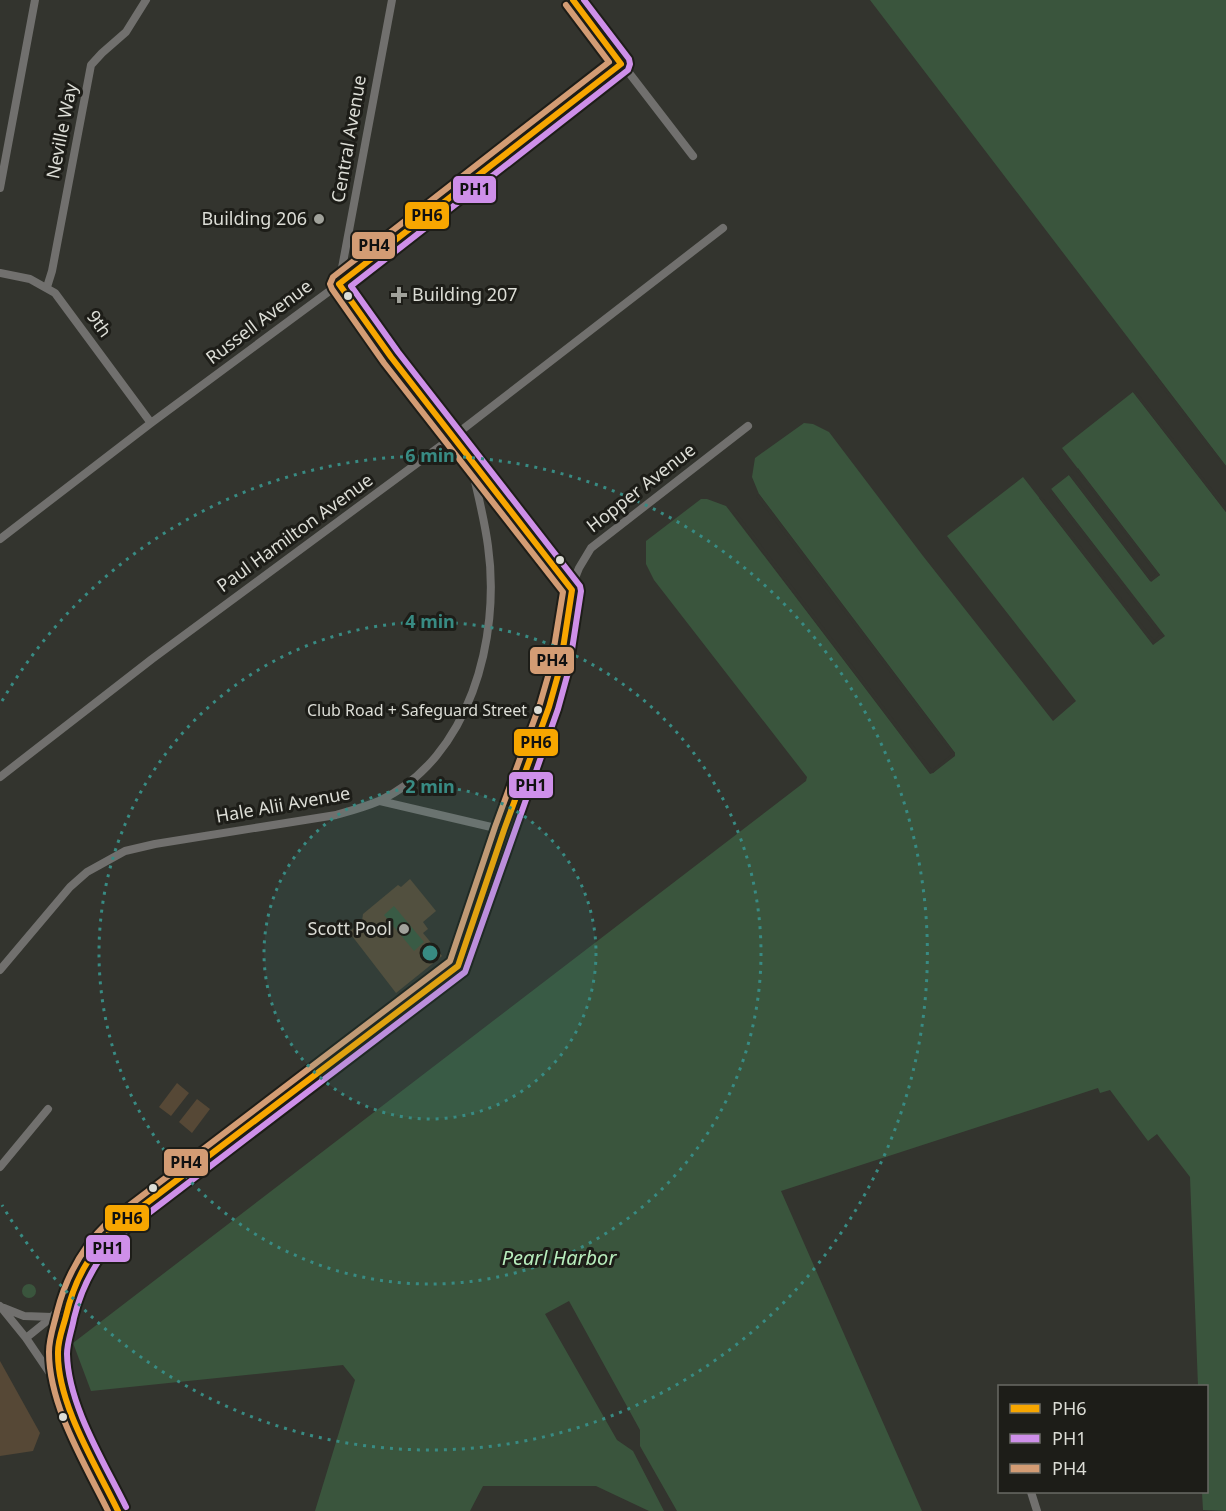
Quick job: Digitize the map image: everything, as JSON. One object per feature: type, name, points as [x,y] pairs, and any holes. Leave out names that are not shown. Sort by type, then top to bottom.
[{"type":"street","points":[[0,188],[35,0]]},
{"type":"street","name":"Neville Way","points":[[47,287],[91,65],[126,32],[146,0]]},
{"type":"street","name":"Central Avenue","points":[[339,284],[392,0]]},
{"type":"street","points":[[573,0],[693,156]]},
{"type":"street","name":"Russell Avenue","points":[[0,539],[151,423],[339,284],[621,64]]},
{"type":"street","name":"Paul Hamilton Avenue","points":[[0,777],[152,659],[454,436],[723,228]]},
{"type":"street","name":"9th","points":[[0,273],[30,279],[47,287],[61,300],[151,423]]},
{"type":"street","points":[[339,284],[391,357],[572,590]]},
{"type":"street","name":"Hopper Avenue","points":[[69,1298],[80,1268],[95,1246],[114,1228],[458,966],[549,707],[560,668],[572,590],[579,568],[591,548],[748,426]]},
{"type":"street","name":"Hale Alii Avenue","points":[[0,970],[70,887],[87,872],[125,851],[155,844],[336,815],[380,801],[411,780],[430,762],[447,741],[472,693],[486,644],[490,595],[488,547],[469,456]]},
{"type":"street","points":[[380,801],[504,830]]},
{"type":"street","points":[[0,1167],[48,1109]]},
{"type":"street","points":[[27,1338],[52,1317],[69,1298]]},
{"type":"street","points":[[64,1394],[58,1340],[69,1298]]},
{"type":"street","points":[[1,1306],[24,1316],[52,1317]]},
{"type":"street","points":[[1,1306],[27,1338],[64,1394],[118,1511]]},
{"type":"street","points":[[1032,1493],[1037,1511]]},
{"type":"shaded area","points":[[410,879],[436,911],[423,922],[428,929],[423,933],[442,956],[396,993],[349,932],[362,921],[363,914],[398,885],[401,887]]},
{"type":"shaded area","points":[[177,1083],[189,1093],[171,1116],[159,1107]]},
{"type":"shaded area","points":[[197,1099],[210,1109],[192,1133],[179,1122]]},
{"type":"shaded area","points":[[0,1361],[40,1433],[33,1451],[0,1456]]},
{"type":"water","points":[[870,0],[1226,0],[1226,466]]},
{"type":"water","name":"Pearl Harbor","points":[[1133,392],[1226,512],[1226,1511],[1203,1510],[1202,1493],[1208,1493],[1208,1385],[1198,1385],[1190,1177],[1157,1134],[1148,1141],[1110,1090],[1100,1093],[1098,1088],[781,1191],[922,1511],[649,1511],[596,1486],[483,1486],[470,1511],[315,1511],[355,1380],[343,1365],[91,1391],[73,1343],[806,781],[807,777],[654,580],[646,564],[646,541],[701,499],[726,506],[930,773],[933,773],[955,753],[759,494],[752,477],[755,458],[804,423],[813,424],[829,432],[1053,721],[1076,701],[947,536],[1023,477],[1153,644],[1164,636],[1051,489],[1069,475],[1150,581],[1160,575],[1062,448]]},
{"type":"water","name":"Scott Pool","points":[[394,906],[424,942],[414,951],[384,915]]},
{"type":"water","points":[[29,1284],[34,1286],[36,1291],[34,1296],[29,1298],[24,1296],[22,1291],[24,1286]]},
{"type":"pier","points":[[1155,374],[1226,466],[1226,469],[1153,376]]},
{"type":"pier","points":[[1135,390],[1226,507],[1226,512],[1133,392]]},
{"type":"pier","points":[[1078,468],[1160,575],[1151,582],[1069,475],[1072,474],[1151,578],[1156,574],[1076,470]]},
{"type":"pier","points":[[1051,489],[1165,636],[1153,645],[1039,498],[1042,497],[1154,640],[1160,635],[1049,491]]},
{"type":"pier","points":[[759,494],[955,753],[955,756],[933,773],[930,774],[733,513],[736,512],[932,770],[952,754],[756,496]]},
{"type":"pier","points":[[569,1301],[640,1430],[640,1446],[677,1511],[664,1511],[633,1451],[617,1440],[545,1314]]},
{"type":"transit line","name":"PH6","points":[[118,1511],[79,1434],[59,1372],[60,1338],[78,1280],[97,1248],[114,1228],[458,966],[549,707],[560,668],[572,590],[391,357],[339,284],[621,64],[573,0]]},
{"type":"transit line","name":"PH1","points":[[126,1507],[80,1413],[69,1373],[67,1354],[69,1340],[77,1306],[91,1273],[120,1235],[465,972],[558,709],[569,669],[580,586],[398,352],[351,286],[628,70],[629,59],[584,0]]},
{"type":"transit line","name":"PH4","points":[[108,1511],[70,1434],[55,1393],[51,1372],[50,1342],[70,1274],[91,1241],[109,1221],[450,961],[495,827],[540,704],[551,666],[563,592],[384,363],[330,284],[333,277],[609,62],[566,5]]},
{"type":"place","name":"Building 206","points":[[319,219]]},
{"type":"place","name":"Building 207","points":[[399,295]]},
{"type":"place","name":"Club Road + Safeguard Street","points":[[538,710]]},
{"type":"place","name":"Scott Pool","points":[[404,929]]}]
